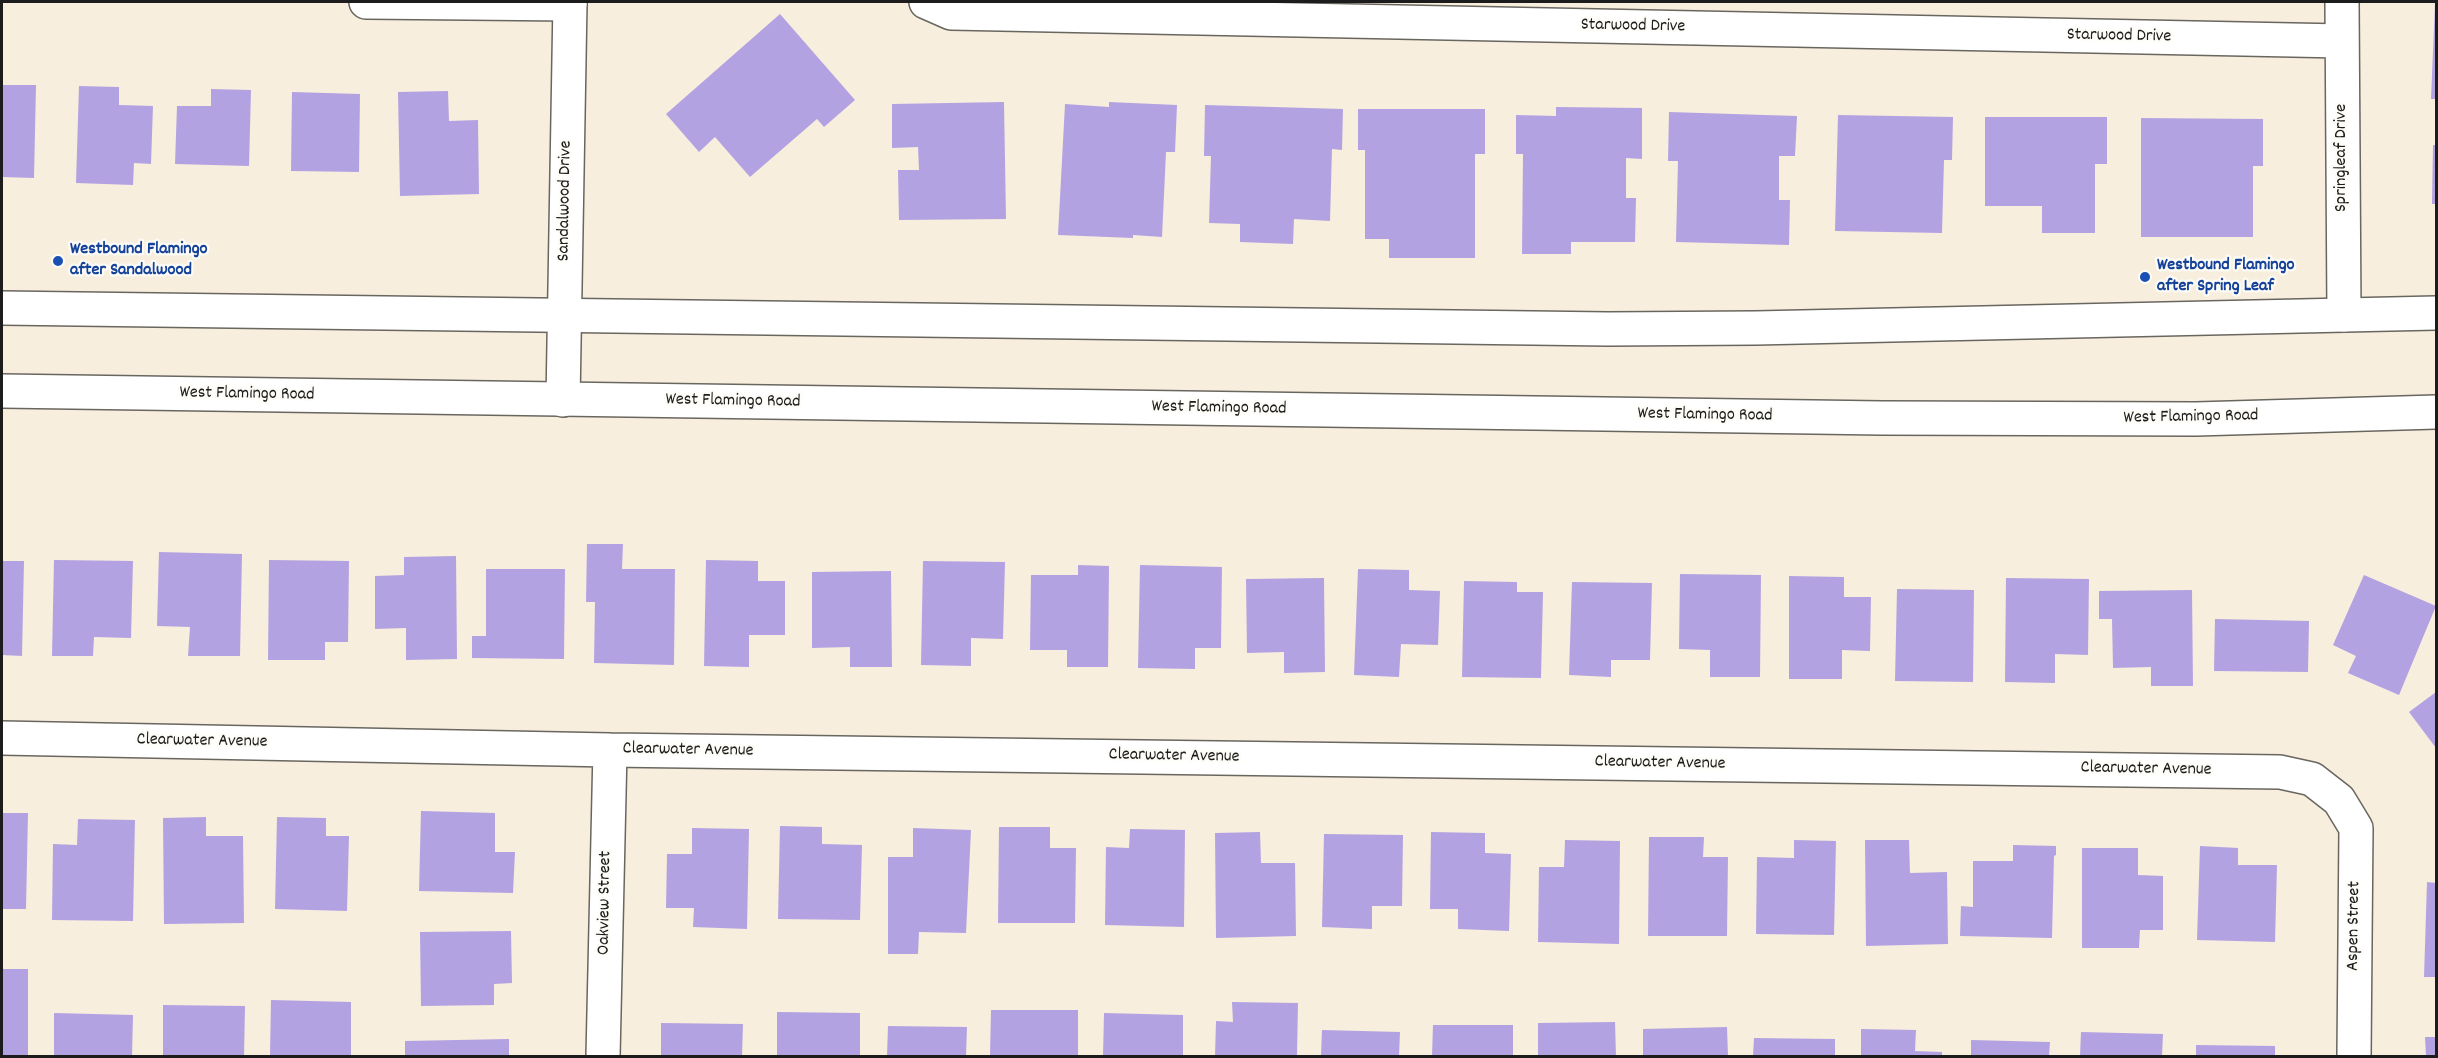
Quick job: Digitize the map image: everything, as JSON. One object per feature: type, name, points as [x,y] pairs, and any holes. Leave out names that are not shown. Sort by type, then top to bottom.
[{"type":"street","points":[[366,2],[570,3]]},
{"type":"street","name":"Starwood Drive","points":[[926,2],[951,13],[2342,41]]},
{"type":"street","name":"Springleaf Drive","points":[[2342,2],[2344,315]]},
{"type":"street","name":"Sandalwood Drive","points":[[563,400],[570,3]]},
{"type":"street","points":[[2,308],[1619,329],[2436,313]]},
{"type":"street","name":"West Flamingo Road","points":[[2,391],[1894,418],[2196,419],[2436,412]]},
{"type":"street","name":"Clearwater Avenue","points":[[2,738],[610,750],[2280,772],[2312,779],[2339,800]]},
{"type":"street","name":"Oakview Street","points":[[603,1056],[610,750]]},
{"type":"street","name":"Aspen Street","points":[[2339,800],[2356,828],[2354,1056]]},
{"type":"building","points":[[2435,3],[2436,99],[2431,99]]},
{"type":"building","points":[[780,14],[855,100],[824,127],[817,119],[750,177],[715,137],[699,152],[666,114]]},
{"type":"building","points":[[2,85],[36,85],[34,178],[2,177]]},
{"type":"building","points":[[79,86],[119,87],[119,105],[153,106],[151,164],[134,163],[133,185],[76,183]]},
{"type":"building","points":[[211,89],[251,90],[249,166],[175,164],[177,106],[211,106]]},
{"type":"building","points":[[448,91],[449,121],[478,120],[479,194],[400,196],[398,92]]},
{"type":"building","points":[[292,92],[360,94],[359,172],[291,171]]},
{"type":"building","points":[[1004,102],[1006,219],[899,220],[898,170],[919,170],[918,147],[892,148],[892,104]]},
{"type":"building","points":[[1109,102],[1177,105],[1175,152],[1166,152],[1162,237],[1058,235],[1065,104],[1109,107]]},
{"type":"building","points":[[1205,105],[1343,109],[1342,150],[1332,149],[1330,221],[1294,219],[1293,244],[1240,242],[1240,224],[1209,223],[1211,156],[1204,156]]},
{"type":"building","points":[[1556,107],[1642,108],[1642,159],[1626,158],[1626,198],[1636,198],[1635,242],[1571,242],[1571,254],[1522,254],[1523,154],[1516,154],[1516,115],[1556,116]]},
{"type":"building","points":[[1358,109],[1485,109],[1485,154],[1475,154],[1475,258],[1389,258],[1389,239],[1365,239],[1365,150],[1358,150]]},
{"type":"building","points":[[1669,112],[1797,116],[1795,156],[1779,156],[1779,200],[1790,200],[1789,245],[1676,242],[1678,161],[1668,161]]},
{"type":"building","points":[[1838,115],[1953,117],[1952,160],[1944,160],[1942,233],[1835,231]]},
{"type":"building","points":[[1985,117],[2107,117],[2107,164],[2095,164],[2095,233],[2042,233],[2042,206],[1985,206]]},
{"type":"building","points":[[2141,118],[2263,119],[2263,166],[2253,166],[2253,237],[2141,237]]},
{"type":"building","points":[[2433,145],[2436,145],[2436,204],[2432,204]]},
{"type":"building","points":[[587,544],[623,544],[622,569],[675,569],[674,665],[594,663],[595,602],[586,602]]},
{"type":"building","points":[[159,552],[242,554],[240,656],[188,656],[190,627],[157,626]]},
{"type":"building","points":[[456,556],[457,659],[406,660],[406,628],[375,629],[375,576],[404,575],[404,557]]},
{"type":"building","points":[[54,560],[133,561],[131,638],[94,637],[93,656],[52,656]]},
{"type":"building","points":[[269,560],[349,561],[348,642],[325,642],[325,660],[268,660]]},
{"type":"building","points":[[706,560],[758,561],[758,581],[785,581],[785,635],[749,635],[749,667],[704,666]]},
{"type":"building","points":[[2,561],[24,561],[22,656],[2,655]]},
{"type":"building","points":[[923,561],[1005,562],[1003,639],[971,638],[971,666],[921,665]]},
{"type":"building","points":[[1078,565],[1109,566],[1108,667],[1067,667],[1067,650],[1030,650],[1031,575],[1078,575]]},
{"type":"building","points":[[1140,565],[1222,567],[1221,648],[1195,648],[1195,669],[1138,668]]},
{"type":"building","points":[[486,569],[565,569],[564,659],[472,658],[472,636],[486,636]]},
{"type":"building","points":[[1358,569],[1409,570],[1409,590],[1440,591],[1438,645],[1401,644],[1399,677],[1354,675]]},
{"type":"building","points":[[891,571],[892,667],[850,667],[850,647],[812,648],[812,572]]},
{"type":"building","points":[[1680,574],[1761,575],[1760,677],[1710,677],[1710,650],[1679,649]]},
{"type":"building","points":[[2364,575],[2436,606],[2399,695],[2348,673],[2356,656],[2333,645]]},
{"type":"building","points":[[1789,576],[1844,577],[1844,597],[1871,597],[1870,651],[1842,650],[1842,679],[1789,679]]},
{"type":"building","points":[[1324,578],[1325,672],[1284,673],[1284,652],[1247,653],[1246,579]]},
{"type":"building","points":[[2006,578],[2089,579],[2088,655],[2055,654],[2055,683],[2005,682]]},
{"type":"building","points":[[1464,581],[1517,582],[1517,592],[1543,592],[1541,678],[1462,677]]},
{"type":"building","points":[[1572,582],[1652,583],[1650,660],[1611,660],[1611,677],[1569,675]]},
{"type":"building","points":[[1897,589],[1974,590],[1973,682],[1895,681]]},
{"type":"building","points":[[2192,590],[2193,686],[2151,686],[2151,667],[2113,668],[2112,619],[2099,619],[2099,591]]},
{"type":"building","points":[[2215,619],[2309,621],[2308,672],[2214,671]]},
{"type":"building","points":[[2436,692],[2436,748],[2409,712]]},
{"type":"building","points":[[421,811],[495,813],[495,852],[515,852],[513,893],[419,891]]},
{"type":"building","points":[[2,813],[28,813],[26,909],[2,909]]},
{"type":"building","points":[[206,817],[206,836],[243,836],[244,923],[164,924],[163,818]]},
{"type":"building","points":[[277,817],[326,818],[326,836],[349,836],[347,911],[275,909]]},
{"type":"building","points":[[78,819],[135,820],[133,921],[52,920],[53,844],[77,845]]},
{"type":"building","points":[[780,826],[822,827],[822,844],[862,845],[860,920],[778,919]]},
{"type":"building","points":[[999,827],[1050,827],[1050,848],[1076,848],[1075,923],[998,923]]},
{"type":"building","points":[[692,828],[749,829],[747,929],[693,927],[694,908],[666,908],[667,854],[692,854]]},
{"type":"building","points":[[913,828],[971,830],[966,933],[919,932],[918,954],[888,954],[888,857],[913,857]]},
{"type":"building","points":[[1130,829],[1185,830],[1184,927],[1105,925],[1106,847],[1129,848]]},
{"type":"building","points":[[1260,832],[1261,863],[1295,863],[1296,936],[1216,938],[1215,833]]},
{"type":"building","points":[[1431,832],[1485,833],[1485,853],[1511,854],[1509,931],[1458,929],[1458,909],[1430,909]]},
{"type":"building","points":[[1324,834],[1403,835],[1402,906],[1372,906],[1372,929],[1322,927]]},
{"type":"building","points":[[1649,837],[1704,837],[1703,857],[1728,857],[1727,936],[1648,936]]},
{"type":"building","points":[[1565,840],[1620,841],[1619,944],[1538,942],[1539,867],[1564,867]]},
{"type":"building","points":[[1794,840],[1836,841],[1834,935],[1756,934],[1757,857],[1794,858]]},
{"type":"building","points":[[1865,840],[1909,840],[1910,873],[1947,872],[1948,944],[1866,946]]},
{"type":"building","points":[[2013,845],[2056,846],[2052,938],[1960,936],[1961,906],[1973,907],[1973,861],[2013,861]]},
{"type":"building","points":[[2200,846],[2238,848],[2238,865],[2277,865],[2275,942],[2197,940]]},
{"type":"building","points":[[2082,848],[2138,848],[2138,875],[2163,876],[2163,930],[2140,930],[2139,948],[2082,948]]},
{"type":"building","points":[[2427,882],[2436,883],[2436,977],[2424,977]]},
{"type":"building","points":[[511,931],[512,983],[494,984],[494,1005],[421,1006],[420,932]]},
{"type":"building","points":[[2,969],[28,969],[28,1056],[2,1056]]},
{"type":"building","points":[[271,1000],[351,1002],[351,1056],[270,1056]]},
{"type":"building","points":[[1232,1002],[1298,1003],[1297,1056],[1215,1056],[1216,1021],[1233,1022]]},
{"type":"building","points":[[163,1005],[245,1006],[244,1056],[163,1056]]},
{"type":"building","points":[[991,1010],[1078,1010],[1078,1056],[990,1056]]},
{"type":"building","points":[[777,1012],[860,1013],[860,1056],[777,1056]]},
{"type":"building","points":[[54,1013],[133,1015],[132,1056],[54,1056]]},
{"type":"building","points":[[1104,1013],[1183,1015],[1183,1056],[1103,1056]]},
{"type":"building","points":[[1615,1022],[1616,1056],[1538,1056],[1538,1023]]},
{"type":"building","points":[[661,1023],[743,1024],[742,1056],[661,1056]]},
{"type":"building","points":[[1433,1025],[1513,1025],[1513,1056],[1432,1056]]},
{"type":"building","points":[[888,1026],[967,1027],[966,1056],[887,1056]]},
{"type":"building","points":[[1727,1027],[1728,1056],[1643,1056],[1643,1029]]},
{"type":"building","points":[[1861,1029],[1916,1030],[1915,1051],[1942,1052],[1942,1056],[1861,1056]]},
{"type":"building","points":[[1322,1030],[1400,1032],[1399,1056],[1321,1056]]},
{"type":"building","points":[[2081,1032],[2163,1034],[2162,1056],[2080,1056]]},
{"type":"building","points":[[2425,1037],[2436,1037],[2436,1056],[2426,1056]]},
{"type":"building","points":[[1754,1038],[1835,1039],[1835,1056],[1753,1056]]},
{"type":"building","points":[[509,1039],[509,1056],[405,1056],[405,1041]]},
{"type":"building","points":[[1971,1040],[2050,1042],[2049,1056],[1971,1056]]},
{"type":"building","points":[[2196,1045],[2275,1046],[2275,1056],[2196,1056]]},
{"type":"place","name":"Westbound Flamingo after Sandalwood","points":[[58,261]]},
{"type":"place","name":"Westbound Flamingo after Spring Leaf","points":[[2145,277]]}]
